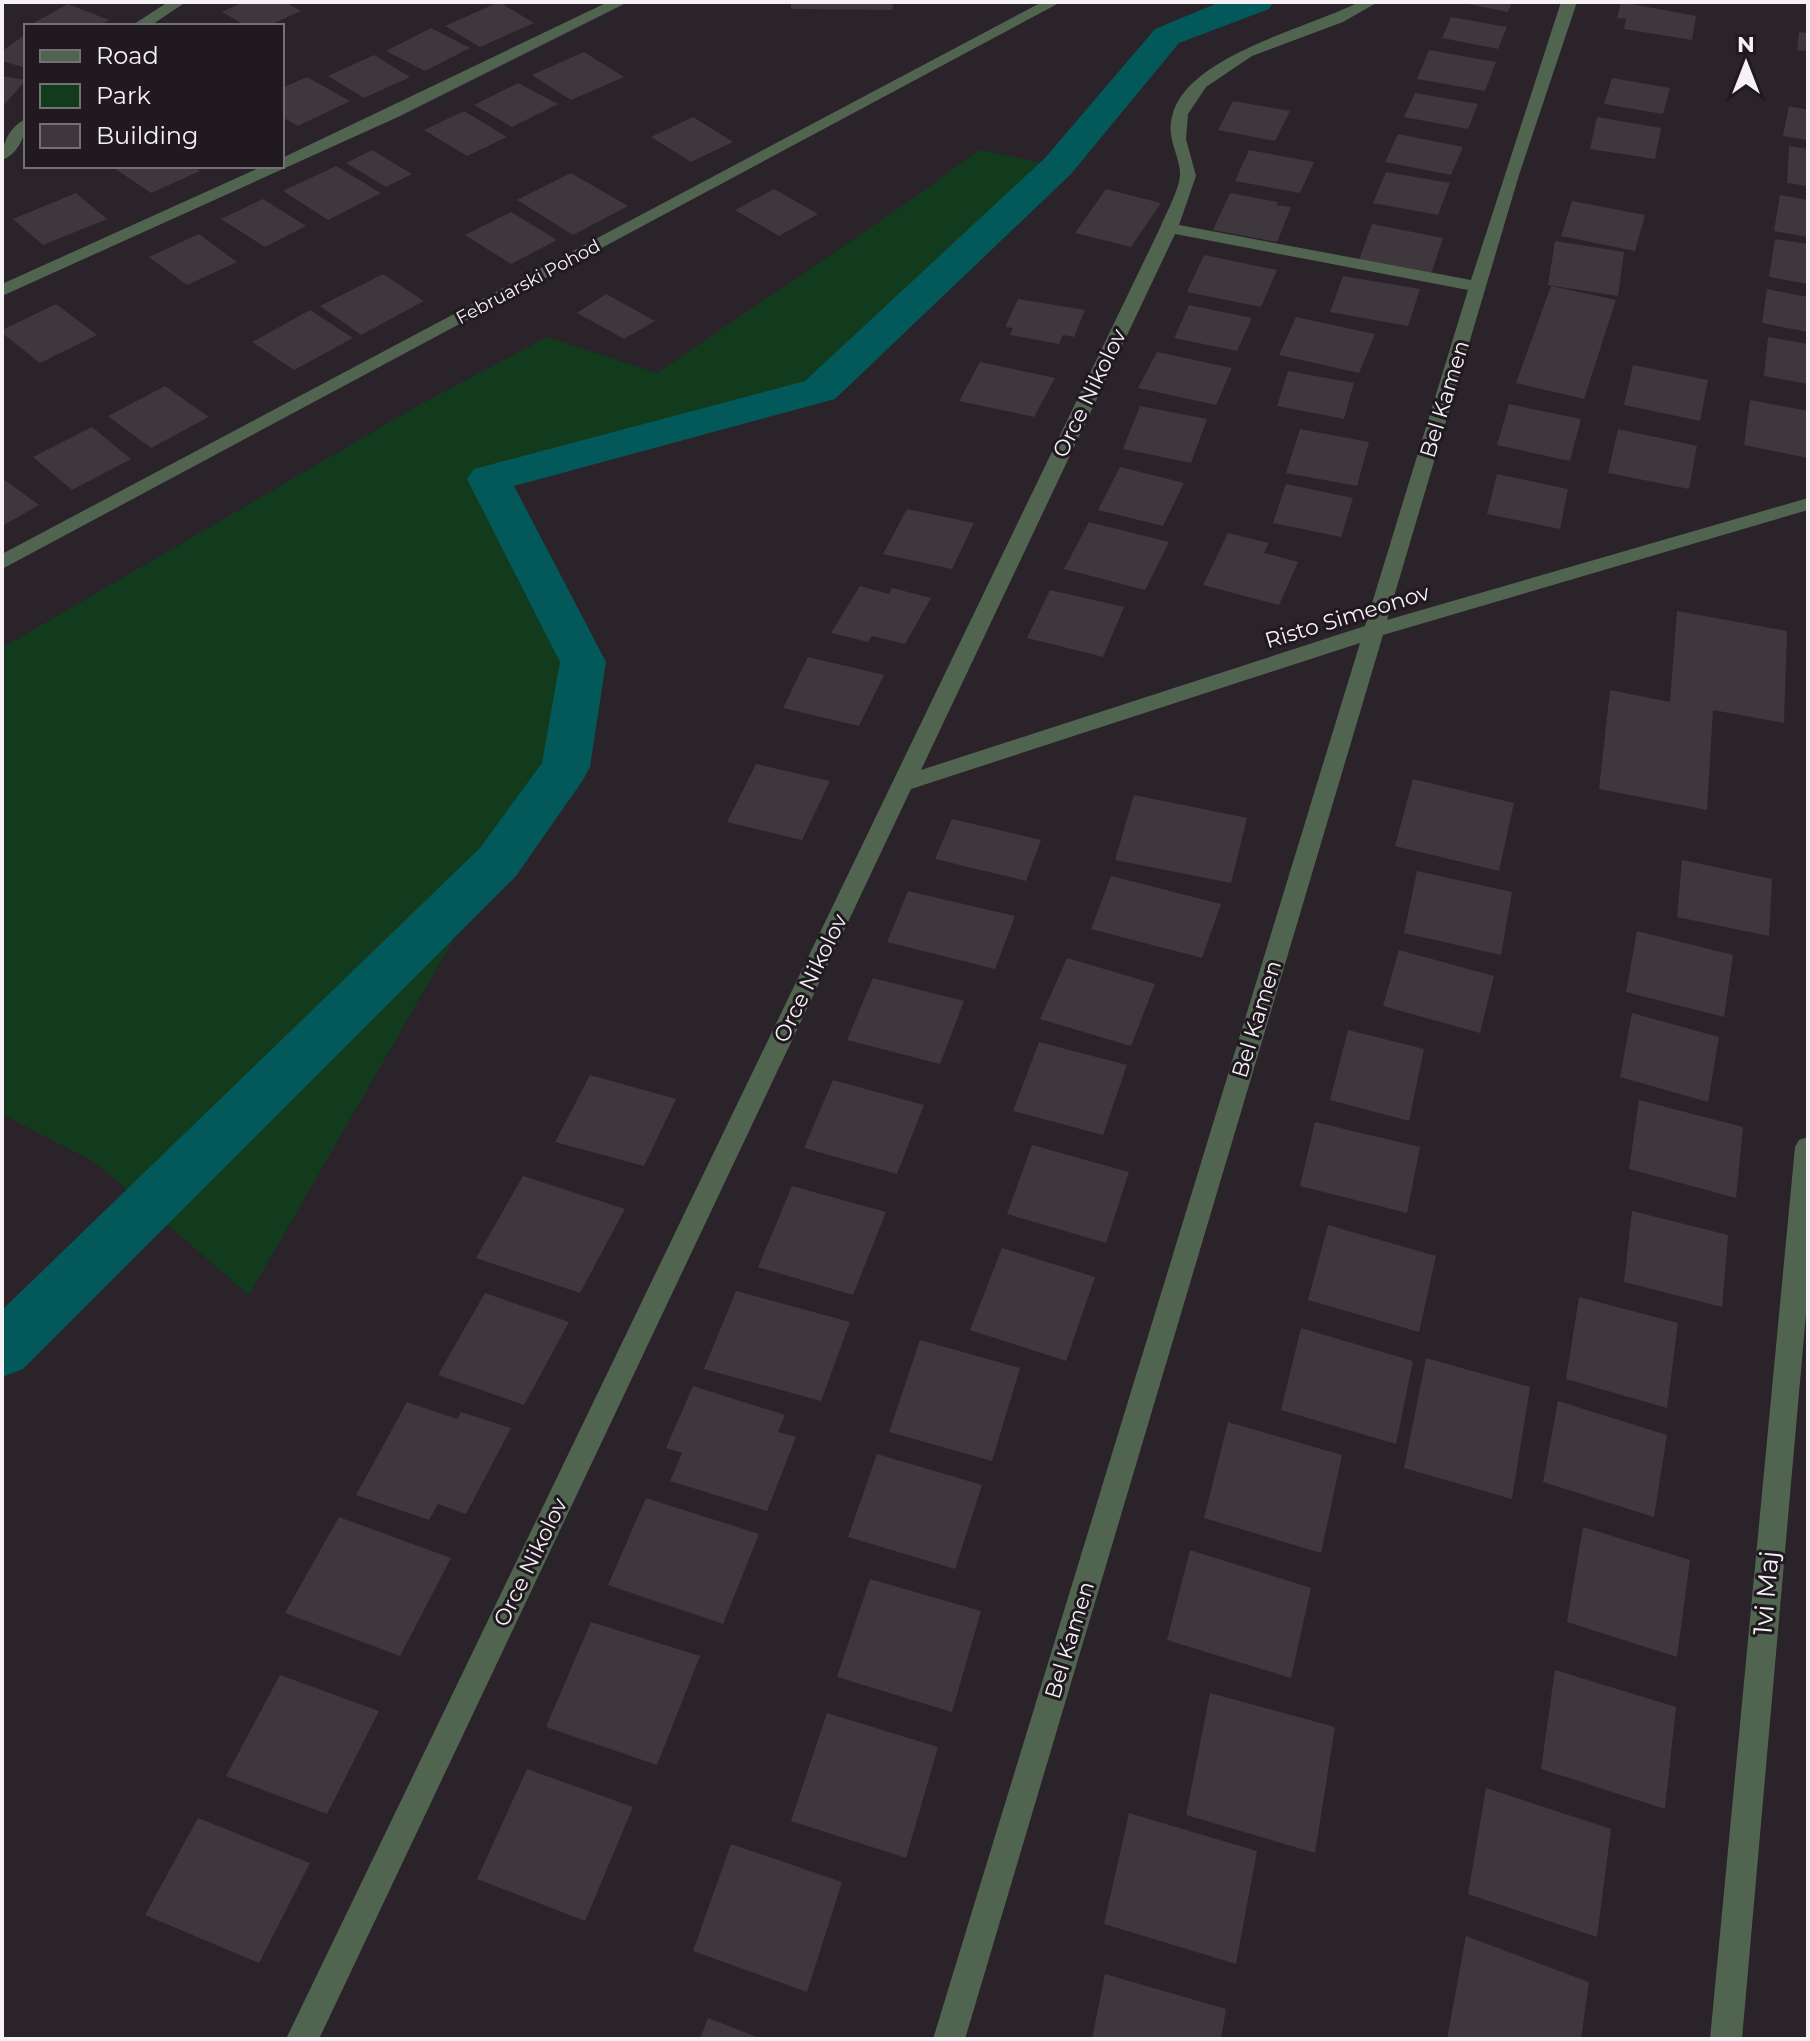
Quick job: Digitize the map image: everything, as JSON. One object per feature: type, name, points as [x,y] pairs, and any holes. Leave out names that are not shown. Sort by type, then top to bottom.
[{"type":"street","points":[[142,24],[178,2]]},
{"type":"street","points":[[284,163],[620,2]]},
{"type":"street","name":"Februarski Pohod","points":[[2,562],[1053,2]]},
{"type":"street","name":"Orce Nikolov","points":[[302,2039],[1169,228],[1188,176],[1178,139],[1180,114],[1200,84],[1247,53],[1338,19],[1370,2]]},
{"type":"street","name":"Bel Kamen","points":[[949,2039],[1511,175],[1569,2]]},
{"type":"street","points":[[2,155],[24,127]]},
{"type":"street","points":[[2,291],[273,168]]},
{"type":"street","points":[[1169,228],[1479,287]]},
{"type":"street","name":"Risto Simeonov","points":[[903,784],[1373,631],[1808,504]]},
{"type":"street","name":"1vi Maj","points":[[1726,2039],[1803,1240],[1808,1147]]},
{"type":"green space","points":[[979,150],[1058,166],[835,387],[489,479],[583,662],[566,767],[498,862],[249,1295],[96,1163],[2,1114],[2,648],[421,404],[547,337],[657,373],[914,198]]},
{"type":"building","points":[[243,2],[285,2],[301,11],[272,24],[243,24],[222,12]]},
{"type":"building","points":[[499,2],[534,23],[480,47],[445,26]]},
{"type":"building","points":[[791,2],[894,2],[892,10],[791,9]]},
{"type":"building","points":[[1458,2],[1512,2],[1508,12]]},
{"type":"building","points":[[1621,2],[1696,16],[1692,40],[1624,29],[1626,19],[1617,18]]},
{"type":"building","points":[[68,4],[109,20],[102,24],[32,24]]},
{"type":"building","points":[[1451,17],[1507,27],[1498,49],[1442,38]]},
{"type":"building","points":[[431,28],[470,48],[425,71],[386,51]]},
{"type":"building","points":[[1799,32],[1808,33],[1808,51],[1797,50]]},
{"type":"building","points":[[24,35],[24,67],[2,61],[2,51]]},
{"type":"building","points":[[1429,50],[1496,62],[1485,91],[1417,79]]},
{"type":"building","points":[[584,52],[624,77],[571,100],[532,75]]},
{"type":"building","points":[[374,55],[410,77],[364,98],[328,76]]},
{"type":"building","points":[[2,76],[24,80],[24,82],[2,107]]},
{"type":"building","points":[[307,77],[350,101],[298,126],[284,118],[284,87]]},
{"type":"building","points":[[1612,78],[1670,88],[1663,114],[1604,104]]},
{"type":"building","points":[[518,83],[558,104],[512,127],[474,105]]},
{"type":"building","points":[[1415,93],[1478,104],[1468,129],[1404,117]]},
{"type":"building","points":[[1233,101],[1290,111],[1275,141],[1218,130]]},
{"type":"building","points":[[1789,106],[1808,110],[1808,140],[1783,136]]},
{"type":"building","points":[[464,111],[507,137],[467,156],[424,130]]},
{"type":"building","points":[[693,117],[733,142],[691,162],[651,137]]},
{"type":"building","points":[[1597,117],[1661,128],[1655,159],[1590,149]]},
{"type":"building","points":[[1398,134],[1463,147],[1451,175],[1385,162]]},
{"type":"building","points":[[1789,146],[1808,149],[1808,186],[1787,183]]},
{"type":"building","points":[[372,150],[412,174],[386,187],[346,163]]},
{"type":"building","points":[[1249,150],[1314,162],[1300,193],[1235,181]]},
{"type":"building","points":[[336,166],[381,193],[328,220],[283,191]]},
{"type":"building","points":[[114,168],[195,168],[200,171],[151,193]]},
{"type":"building","points":[[1386,172],[1450,183],[1438,215],[1373,203]]},
{"type":"building","points":[[571,173],[628,206],[573,235],[517,200]]},
{"type":"building","points":[[774,189],[818,214],[779,236],[735,210]]},
{"type":"building","points":[[1106,189],[1161,203],[1131,247],[1075,233]]},
{"type":"building","points":[[76,193],[107,219],[43,245],[13,219]]},
{"type":"building","points":[[1230,193],[1291,207],[1277,242],[1213,230]]},
{"type":"building","points":[[1780,195],[1808,200],[1808,237],[1774,231]]},
{"type":"building","points":[[263,199],[306,226],[265,247],[221,219]]},
{"type":"building","points":[[1572,201],[1645,215],[1635,251],[1561,236]]},
{"type":"building","points":[[511,212],[557,240],[511,264],[465,235]]},
{"type":"building","points":[[1372,224],[1443,238],[1431,274],[1359,260]]},
{"type":"building","points":[[199,234],[237,262],[187,285],[149,257]]},
{"type":"building","points":[[1775,239],[1808,244],[1808,284],[1769,277]]},
{"type":"building","points":[[1555,241],[1624,252],[1618,296],[1548,285]]},
{"type":"building","points":[[1204,255],[1277,270],[1261,307],[1187,292]]},
{"type":"building","points":[[383,274],[424,301],[361,335],[320,306]]},
{"type":"building","points":[[1343,276],[1420,289],[1408,326],[1330,312]]},
{"type":"building","points":[[1551,286],[1616,300],[1584,399],[1516,383]]},
{"type":"building","points":[[1767,289],[1808,297],[1808,332],[1762,323]]},
{"type":"building","points":[[606,294],[655,321],[624,339],[577,313]]},
{"type":"building","points":[[1018,299],[1085,310],[1074,337],[1063,335],[1059,344],[1010,335],[1013,328],[1005,327]]},
{"type":"building","points":[[56,304],[97,335],[40,363],[2,333],[2,330]]},
{"type":"building","points":[[1189,305],[1252,318],[1237,351],[1174,338]]},
{"type":"building","points":[[310,310],[353,338],[294,370],[252,342]]},
{"type":"building","points":[[1296,317],[1375,334],[1359,373],[1279,355]]},
{"type":"building","points":[[1768,337],[1808,344],[1808,384],[1764,376]]},
{"type":"building","points":[[1157,352],[1232,368],[1216,405],[1138,388]]},
{"type":"building","points":[[980,362],[1055,378],[1034,417],[959,401]]},
{"type":"building","points":[[1633,365],[1708,380],[1700,421],[1624,405]]},
{"type":"building","points":[[1288,371],[1354,383],[1344,419],[1277,406]]},
{"type":"building","points":[[165,386],[209,417],[151,448],[108,416]]},
{"type":"building","points":[[1750,400],[1808,411],[1808,458],[1744,445]]},
{"type":"building","points":[[1509,404],[1581,419],[1570,461],[1497,445]]},
{"type":"building","points":[[1140,406],[1207,419],[1191,463],[1123,449]]},
{"type":"building","points":[[92,427],[131,459],[72,490],[33,457]]},
{"type":"building","points":[[1300,429],[1369,442],[1357,486],[1286,473]]},
{"type":"building","points":[[1618,429],[1697,446],[1689,489],[1608,473]]},
{"type":"building","points":[[1120,467],[1184,483],[1163,526],[1098,510]]},
{"type":"building","points":[[1497,474],[1568,489],[1560,529],[1487,514]]},
{"type":"building","points":[[2,478],[39,505],[2,526]]},
{"type":"building","points":[[1286,484],[1353,498],[1341,537],[1273,523]]},
{"type":"building","points":[[907,509],[974,523],[952,569],[883,554]]},
{"type":"building","points":[[1089,522],[1169,542],[1145,590],[1064,569]]},
{"type":"building","points":[[1228,533],[1269,543],[1264,553],[1298,562],[1279,605],[1203,585]]},
{"type":"building","points":[[860,586],[889,594],[892,588],[931,598],[905,644],[872,636],[868,642],[831,633]]},
{"type":"building","points":[[1050,590],[1124,607],[1103,657],[1027,638]]},
{"type":"building","points":[[1677,611],[1787,631],[1784,723],[1713,710],[1707,810],[1599,789],[1610,690],[1670,702]]},
{"type":"building","points":[[808,657],[884,675],[859,726],[783,708]]},
{"type":"building","points":[[756,764],[830,781],[802,840],[727,822]]},
{"type":"building","points":[[1413,779],[1514,803],[1499,871],[1395,846]]},
{"type":"building","points":[[1134,795],[1247,818],[1231,883],[1115,860]]},
{"type":"building","points":[[952,819],[1041,840],[1026,881],[935,859]]},
{"type":"building","points":[[1682,860],[1772,879],[1769,936],[1677,917]]},
{"type":"building","points":[[1417,871],[1512,892],[1501,955],[1404,933]]},
{"type":"building","points":[[1111,876],[1221,904],[1202,958],[1091,929]]},
{"type":"building","points":[[908,891],[1015,916],[995,969],[887,942]]},
{"type":"building","points":[[1637,931],[1733,955],[1724,1017],[1626,992]]},
{"type":"building","points":[[1399,950],[1494,976],[1480,1033],[1383,1006]]},
{"type":"building","points":[[1067,958],[1155,984],[1131,1046],[1040,1019]]},
{"type":"building","points":[[873,978],[964,1001],[940,1064],[847,1040]]},
{"type":"building","points":[[1632,1013],[1719,1037],[1708,1102],[1620,1077]]},
{"type":"building","points":[[1348,1030],[1424,1049],[1409,1121],[1330,1100]]},
{"type":"building","points":[[1039,1042],[1127,1065],[1103,1135],[1013,1111]]},
{"type":"building","points":[[590,1075],[676,1099],[644,1166],[555,1142]]},
{"type":"building","points":[[833,1080],[924,1105],[897,1174],[804,1148]]},
{"type":"building","points":[[1639,1100],[1743,1127],[1736,1198],[1629,1169]]},
{"type":"building","points":[[1315,1122],[1420,1147],[1407,1213],[1300,1186]]},
{"type":"building","points":[[1032,1145],[1129,1172],[1106,1243],[1007,1214]]},
{"type":"building","points":[[523,1176],[625,1209],[580,1293],[476,1258]]},
{"type":"building","points":[[792,1186],[886,1212],[853,1295],[758,1267]]},
{"type":"building","points":[[1632,1211],[1728,1235],[1722,1307],[1624,1282]]},
{"type":"building","points":[[1328,1225],[1436,1256],[1419,1332],[1308,1300]]},
{"type":"building","points":[[1002,1248],[1095,1277],[1066,1361],[970,1330]]},
{"type":"building","points":[[736,1291],[850,1322],[821,1401],[704,1369]]},
{"type":"building","points":[[485,1293],[569,1322],[524,1405],[438,1375]]},
{"type":"building","points":[[1579,1297],[1678,1323],[1667,1408],[1566,1379]]},
{"type":"building","points":[[1301,1328],[1413,1361],[1396,1444],[1281,1410]]},
{"type":"building","points":[[920,1340],[1020,1368],[992,1461],[889,1432]]},
{"type":"building","points":[[1426,1358],[1530,1387],[1512,1499],[1404,1468]]},
{"type":"building","points":[[693,1386],[785,1415],[778,1432],[796,1437],[767,1511],[670,1481],[682,1453],[666,1448]]},
{"type":"building","points":[[1558,1401],[1667,1435],[1654,1517],[1543,1482]]},
{"type":"building","points":[[407,1402],[457,1419],[461,1412],[511,1428],[466,1514],[438,1504],[429,1520],[356,1495]]},
{"type":"building","points":[[1228,1422],[1342,1455],[1321,1553],[1204,1518]]},
{"type":"building","points":[[877,1454],[982,1485],[955,1569],[848,1537]]},
{"type":"building","points":[[646,1498],[759,1534],[723,1624],[608,1585]]},
{"type":"building","points":[[339,1517],[451,1558],[400,1656],[285,1613]]},
{"type":"building","points":[[1583,1527],[1690,1560],[1677,1657],[1567,1622]]},
{"type":"building","points":[[1190,1550],[1311,1588],[1291,1678],[1167,1640]]},
{"type":"building","points":[[870,1579],[981,1611],[952,1712],[837,1677]]},
{"type":"building","points":[[591,1622],[700,1656],[657,1765],[546,1727]]},
{"type":"building","points":[[1555,1670],[1676,1707],[1665,1809],[1541,1769]]},
{"type":"building","points":[[280,1675],[379,1711],[327,1814],[226,1776]]},
{"type":"building","points":[[1210,1693],[1335,1727],[1315,1853],[1186,1815]]},
{"type":"building","points":[[827,1713],[938,1747],[906,1858],[791,1821]]},
{"type":"building","points":[[527,1769],[633,1807],[585,1921],[477,1879]]},
{"type":"building","points":[[1486,1788],[1611,1829],[1597,1937],[1468,1894]]},
{"type":"building","points":[[1129,1813],[1257,1851],[1236,1964],[1104,1924]]},
{"type":"building","points":[[198,1818],[310,1863],[259,1963],[145,1915]]},
{"type":"building","points":[[731,1844],[842,1882],[807,1992],[693,1951]]},
{"type":"building","points":[[1466,1936],[1589,1982],[1581,2039],[1447,2039]]},
{"type":"building","points":[[1105,1974],[1226,2009],[1221,2039],[1092,2039]]},
{"type":"building","points":[[708,2018],[762,2039],[700,2039]]},
{"type":"waterway","points":[[2,1350],[498,862],[566,767],[583,662],[489,479],[820,390],[1058,166],[1167,36],[1257,2]]}]
